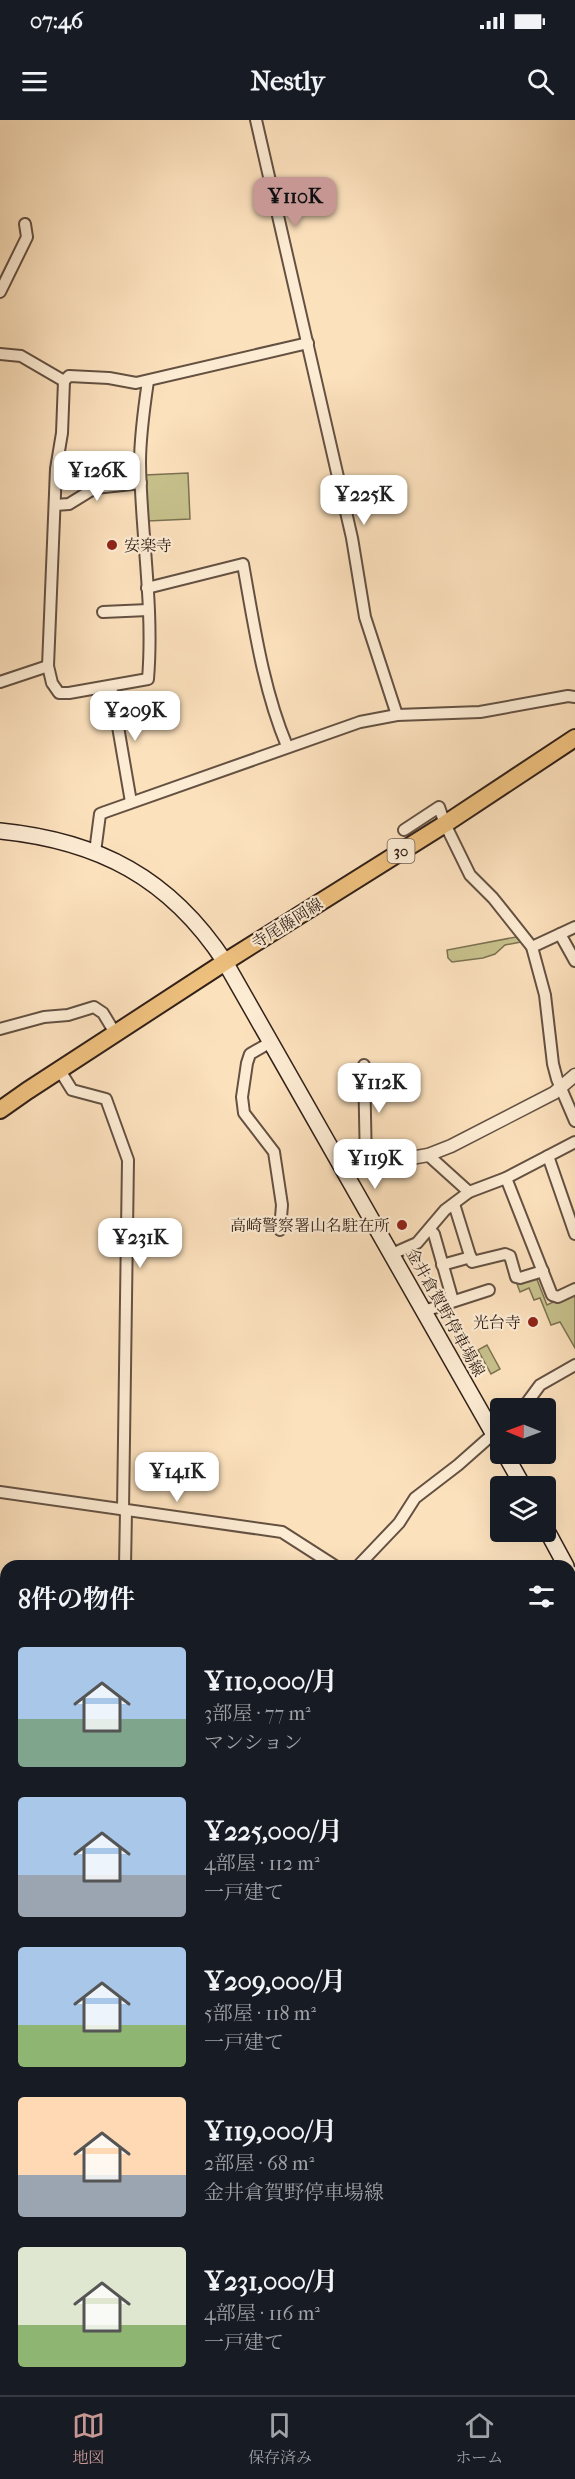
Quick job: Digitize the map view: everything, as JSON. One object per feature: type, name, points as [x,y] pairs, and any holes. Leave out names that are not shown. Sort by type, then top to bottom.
[{"type":"main road","name":"寺尾藤岡線","points":[[0,1110],[115,1033],[575,738]]},
{"type":"main road","name":"金井倉賀野停車場線","points":[[0,831],[62,841],[95,852],[147,879],[197,922],[225,962],[490,1422]]},
{"type":"main road","points":[[553,1542],[563,1560]]},
{"type":"street","points":[[255,120],[352,538],[365,617],[398,715]]},
{"type":"street","points":[[0,292],[27,237],[25,224]]},
{"type":"street","points":[[148,381],[141,437],[141,483],[148,610],[148,679],[60,693],[52,683],[48,666],[56,469],[62,433],[64,381],[69,376],[109,378],[136,383],[308,343]]},
{"type":"street","points":[[0,354],[21,356],[64,381]]},
{"type":"street","points":[[55,505],[69,504],[95,488],[141,483]]},
{"type":"street","points":[[147,588],[243,564],[258,646],[278,723],[287,746]]},
{"type":"street","points":[[103,612],[148,610]]},
{"type":"street","points":[[0,682],[48,666]]},
{"type":"street","points":[[111,686],[131,802]]},
{"type":"street","points":[[95,852],[100,814],[349,725],[398,715],[480,712],[568,696],[575,697]]},
{"type":"street","points":[[404,830],[439,807],[444,824],[470,874],[493,898],[531,947],[545,995],[549,1044],[561,1088],[575,1121]]},
{"type":"street","points":[[531,947],[575,927]]},
{"type":"street","points":[[560,934],[575,961]]},
{"type":"street","points":[[0,1029],[44,1017],[68,1015],[94,1007],[103,1013],[115,1033]]},
{"type":"street","points":[[271,1042],[250,1054],[246,1063],[242,1097],[244,1113],[274,1152],[282,1205],[280,1230]]},
{"type":"street","points":[[364,1065],[366,1166]]},
{"type":"street","points":[[59,1070],[72,1090],[106,1099],[128,1160],[124,1560]]},
{"type":"street","points":[[346,1172],[366,1166],[428,1155],[451,1146],[561,1088],[575,1075]]},
{"type":"street","points":[[392,1254],[417,1243],[445,1210],[469,1192],[506,1178],[575,1142]]},
{"type":"street","points":[[428,1155],[469,1192]]},
{"type":"street","points":[[548,1156],[575,1234]]},
{"type":"street","points":[[506,1178],[552,1294],[558,1297],[575,1289]]},
{"type":"street","points":[[454,1204],[472,1262],[476,1263],[505,1254],[510,1256],[516,1277],[520,1278],[543,1271]]},
{"type":"street","points":[[430,1230],[434,1234],[453,1301]]},
{"type":"street","points":[[442,1265],[471,1257]]},
{"type":"street","points":[[424,1311],[489,1290]]},
{"type":"street","points":[[530,1398],[540,1385],[569,1366],[575,1365]]},
{"type":"street","points":[[364,1560],[399,1523],[416,1498],[490,1442]]},
{"type":"street","points":[[0,1492],[282,1533],[326,1560]]},
{"type":"shaded area","points":[[188,473],[190,519],[148,521],[145,475]]},
{"type":"shaded area","points":[[516,937],[521,942],[505,945],[495,954],[483,958],[452,962],[448,958],[447,950]]},
{"type":"shaded area","points":[[536,1277],[547,1305],[575,1292],[575,1348],[560,1322],[551,1325],[540,1298],[534,1300],[529,1288],[520,1292],[517,1284]]},
{"type":"shaded area","points":[[487,1345],[500,1369],[491,1374],[478,1350]]},
{"type":"place","name":"安楽寺","points":[[112,545]]},
{"type":"place","name":"高崎警察署山名駐在所","points":[[402,1225]]},
{"type":"place","name":"光台寺","points":[[533,1322]]}]
